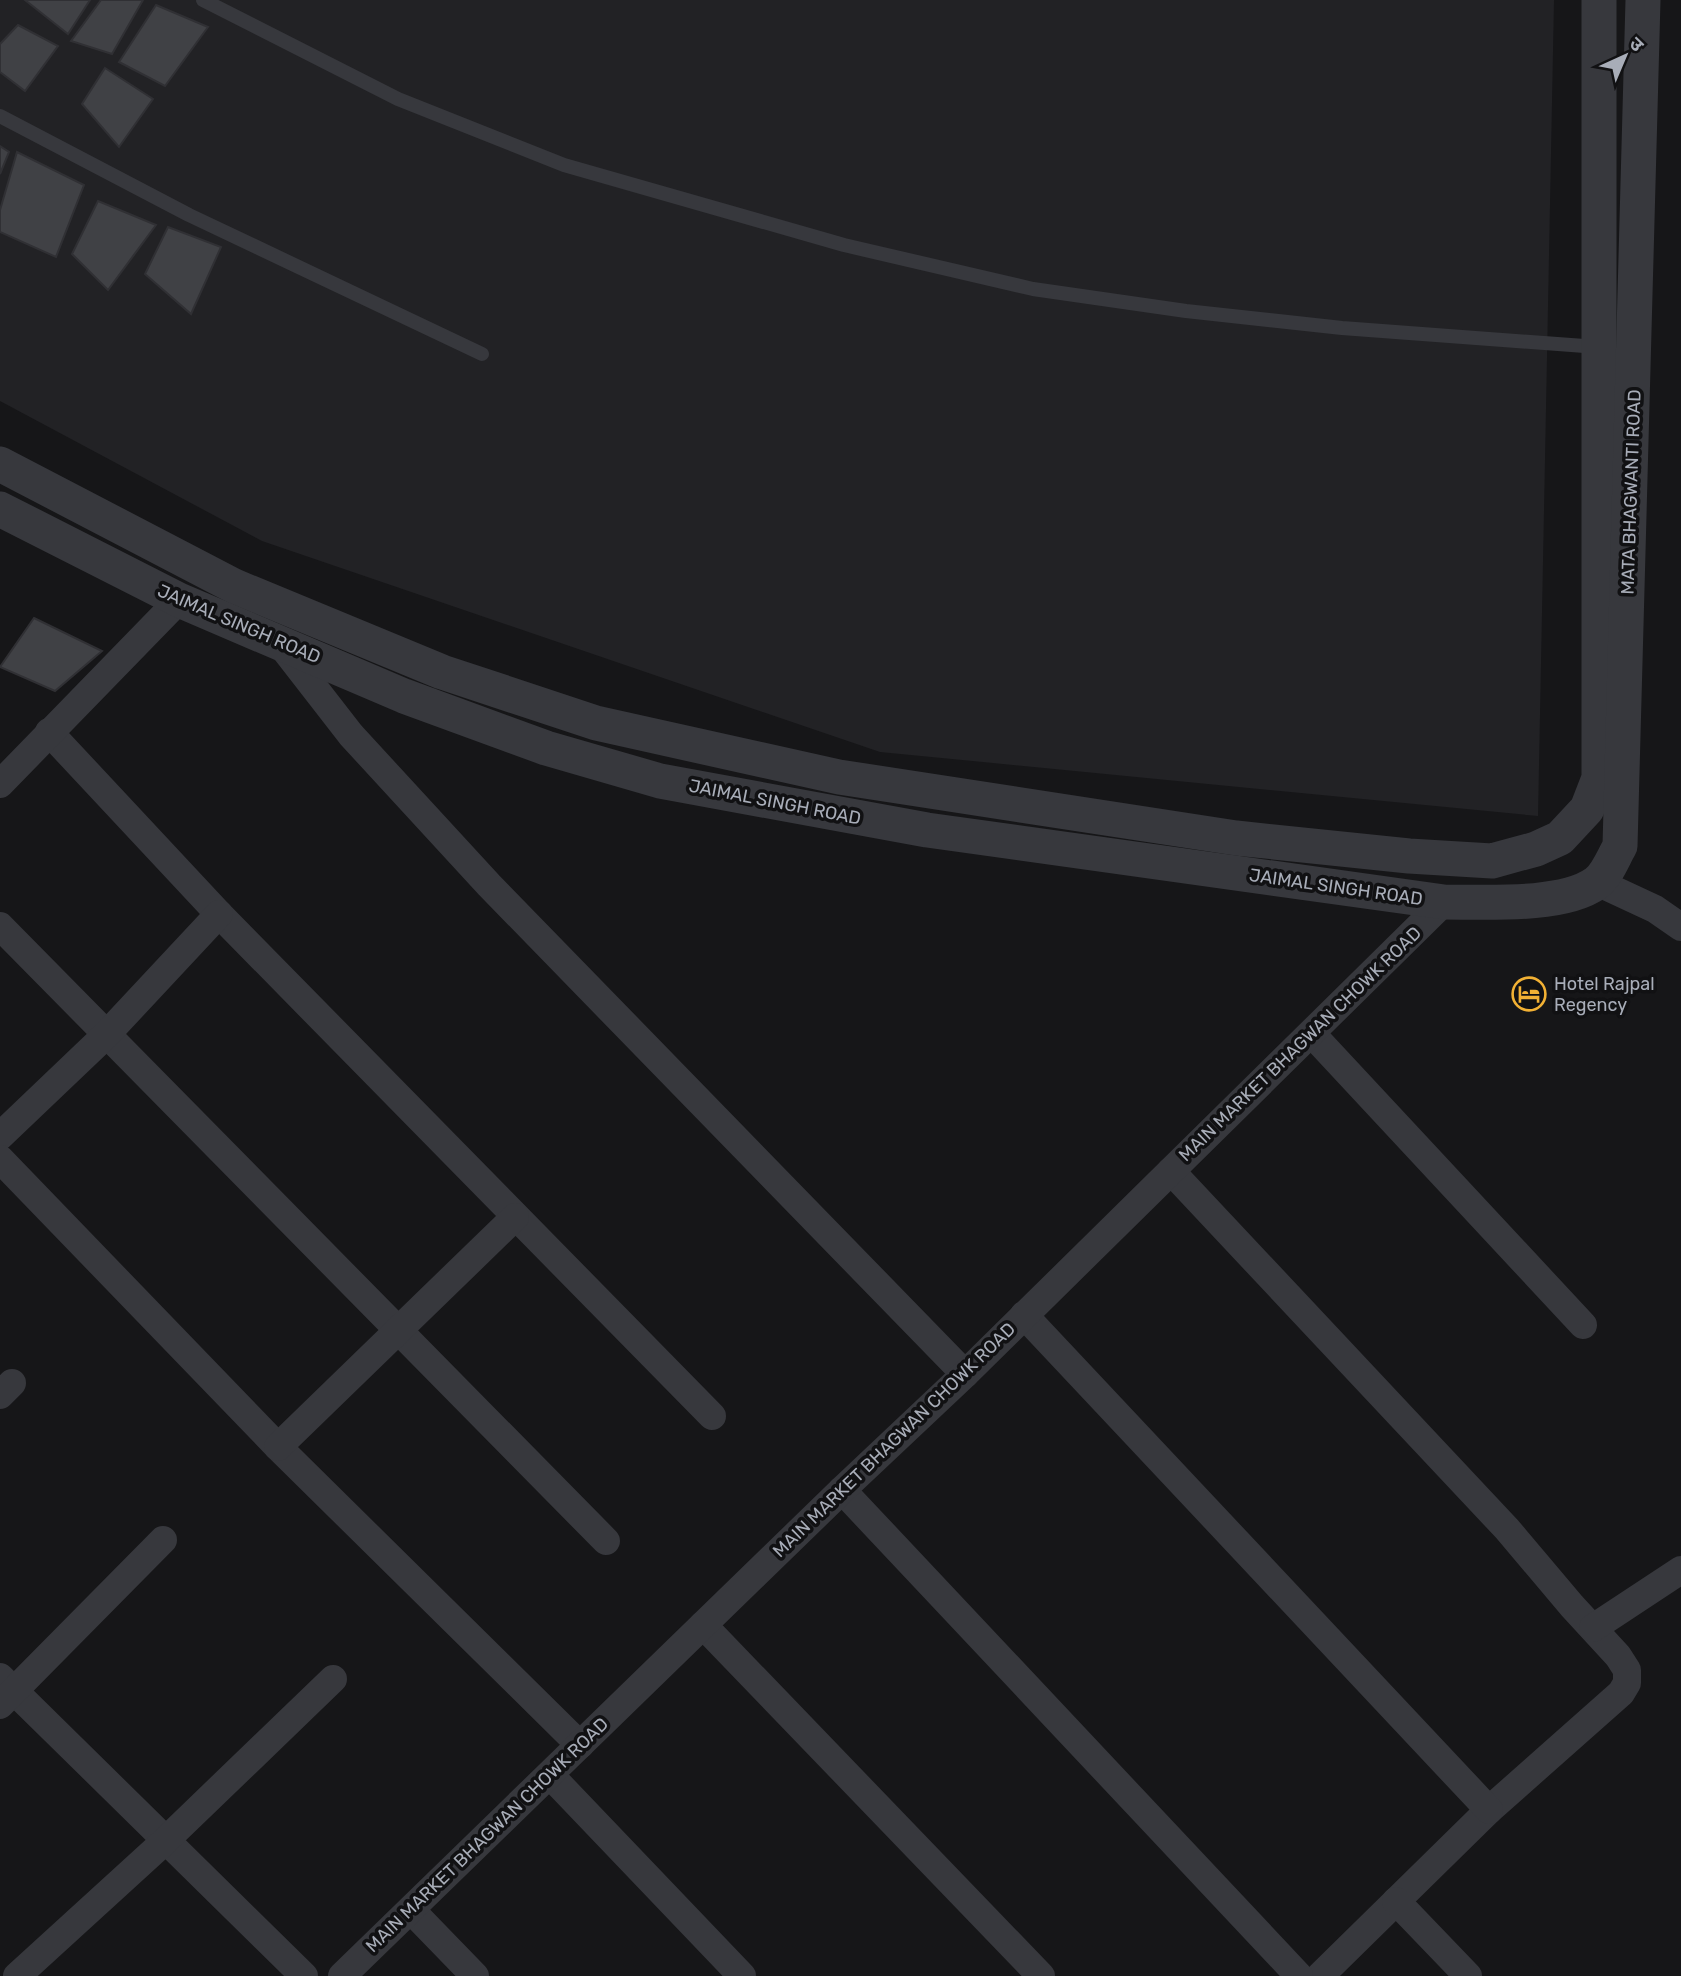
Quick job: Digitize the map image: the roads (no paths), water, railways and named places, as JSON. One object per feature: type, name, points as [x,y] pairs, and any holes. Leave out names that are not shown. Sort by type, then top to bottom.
[{"type":"street","points":[[0,464],[234,586],[442,672],[596,723],[839,777],[1236,838],[1409,856],[1492,861],[1536,849],[1560,838],[1587,809],[1599,778],[1599,0]]},
{"type":"street","name":"MATA BHAGWANTI ROAD","points":[[1597,882],[1620,846],[1643,0]]},
{"type":"street","name":"JAIMAL SINGH ROAD","points":[[0,509],[178,600],[404,696],[546,748],[660,781],[927,830],[1444,902],[1510,901],[1567,896],[1597,882]]},
{"type":"street","points":[[0,784],[178,600]]},
{"type":"street","points":[[278,641],[351,735],[489,885],[965,1374]]},
{"type":"street","points":[[49,732],[219,914],[712,1416]]},
{"type":"street","points":[[1597,882],[1656,909],[1681,927]]},
{"type":"street","name":"MAIN MARKET BHAGWAN CHOWK ROAD","points":[[342,1976],[965,1374],[1444,902]]},
{"type":"street","points":[[0,1136],[106,1035],[219,914]]},
{"type":"street","points":[[0,926],[606,1541]]},
{"type":"street","points":[[1312,1034],[1583,1325]]},
{"type":"street","points":[[0,1159],[278,1447],[580,1745]]},
{"type":"street","points":[[1171,1171],[1507,1529],[1618,1656],[1627,1670],[1627,1683],[1620,1693],[1489,1810],[1320,1976]]},
{"type":"street","points":[[278,1447],[515,1217]]},
{"type":"street","points":[[1024,1315],[1489,1810]]},
{"type":"street","points":[[842,1490],[1299,1976]]},
{"type":"street","points":[[163,1540],[5,1691],[303,1976]]},
{"type":"street","points":[[1593,1628],[1681,1570]]},
{"type":"street","points":[[703,1625],[1041,1976]]},
{"type":"street","points":[[17,1976],[164,1841],[333,1679]]},
{"type":"street","points":[[550,1774],[742,1976]]},
{"type":"street","points":[[1396,1901],[1468,1976]]},
{"type":"street","points":[[411,1910],[475,1976]]},
{"type":"lane","points":[[203,0],[398,99],[564,165],[844,245],[1033,289],[1186,310],[1342,328],[1598,347]]},
{"type":"lane","points":[[0,116],[189,215],[482,354]]},
{"type":"place","name":"Hotel Rajpal Regency","points":[[1529,994]]}]
